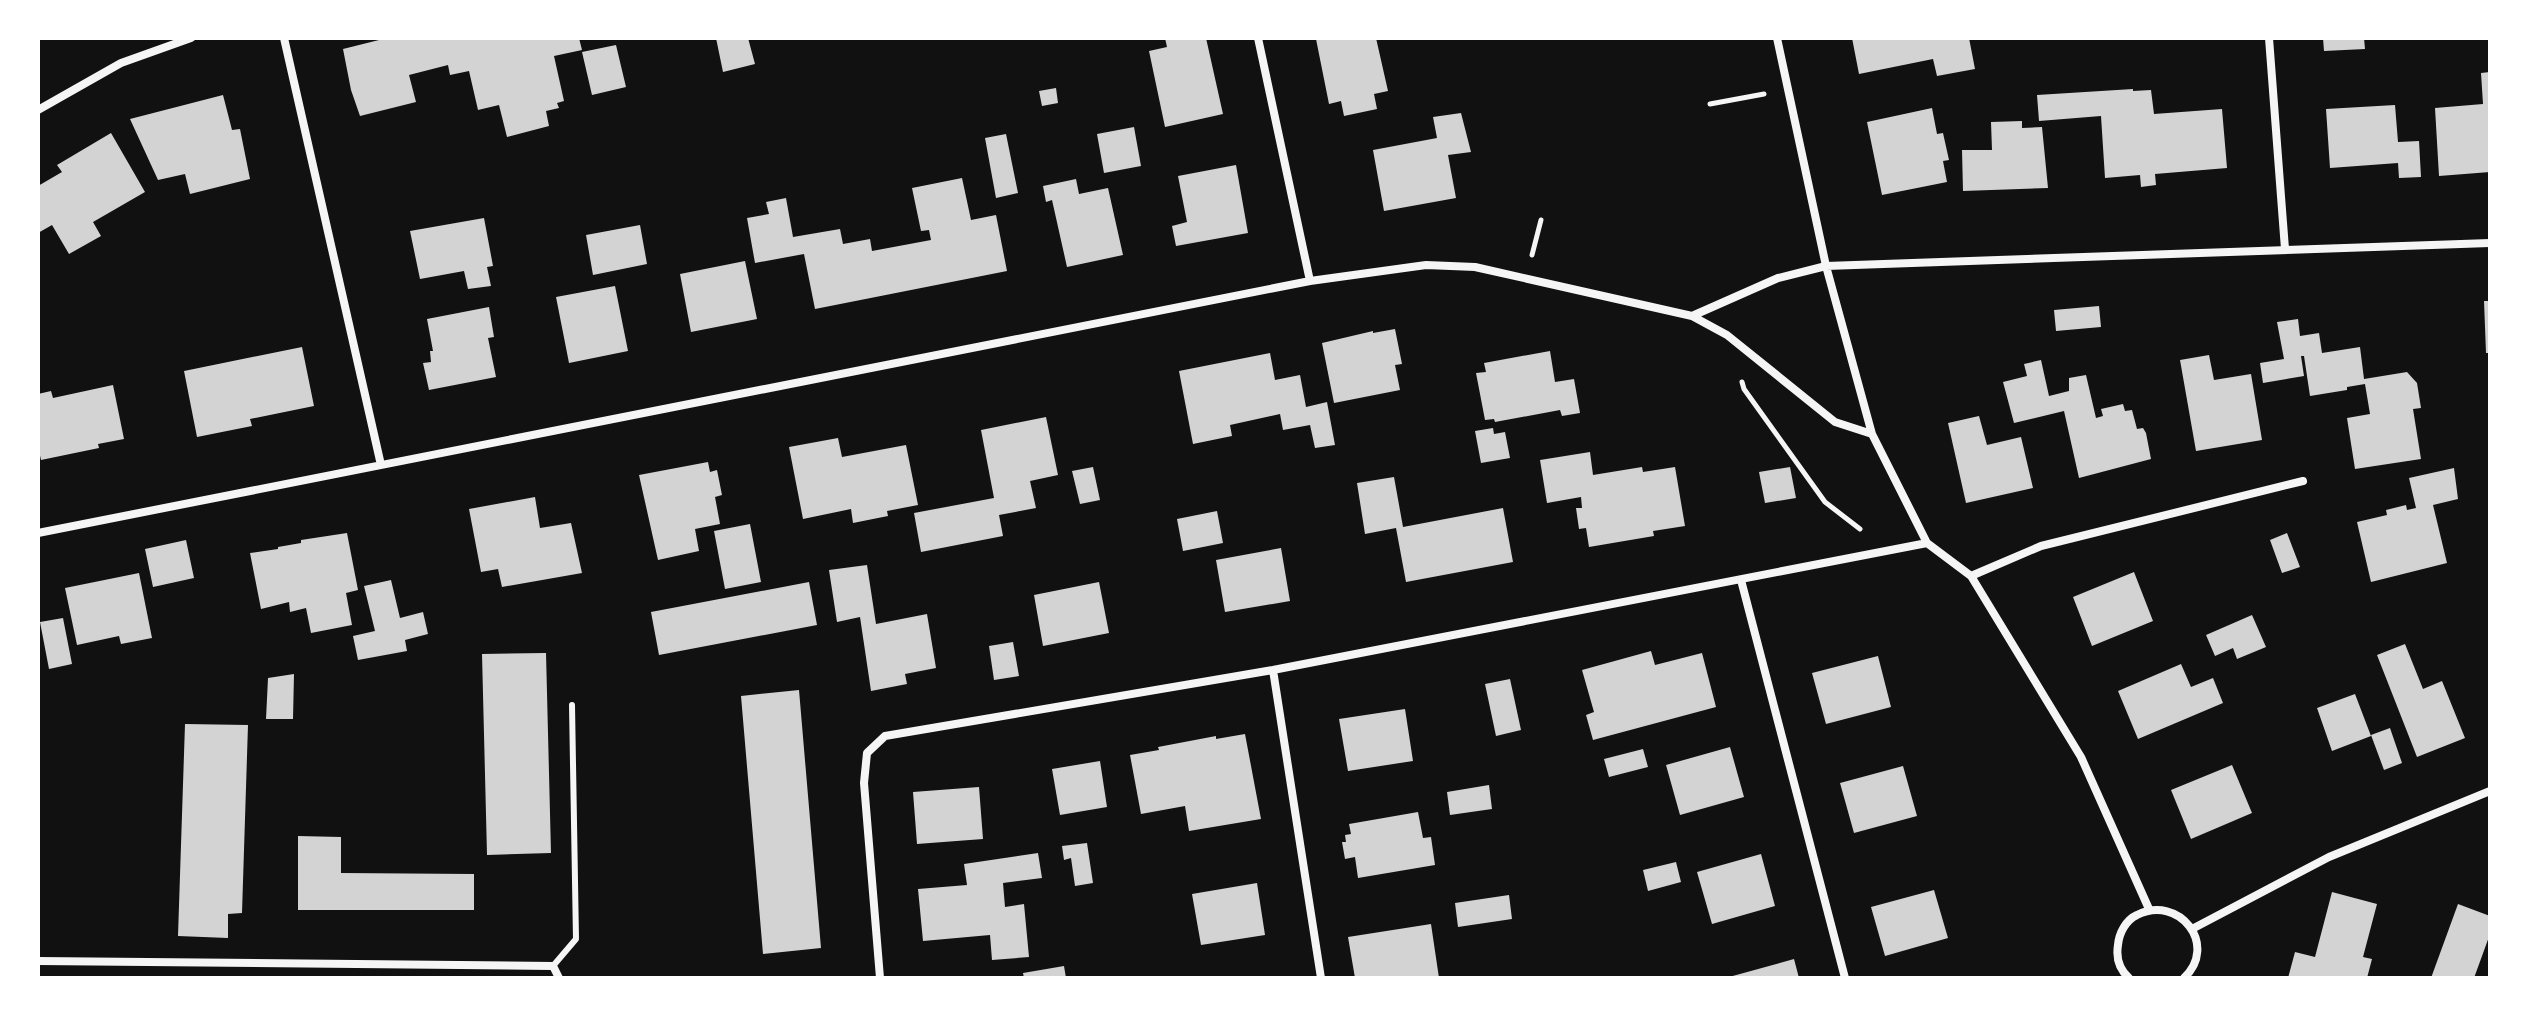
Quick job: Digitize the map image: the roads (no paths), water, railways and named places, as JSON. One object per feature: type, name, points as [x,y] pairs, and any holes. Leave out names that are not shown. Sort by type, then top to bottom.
[{"type":"street","points":[[38,110],[121,63],[191,38]]},
{"type":"street","points":[[284,38],[381,465]]},
{"type":"street","points":[[1258,38],[1310,281]]},
{"type":"street","points":[[1777,38],[1826,266],[1872,434],[1927,543],[1971,576],[2081,757],[2149,909]]},
{"type":"street","points":[[2269,38],[2285,249]]},
{"type":"street","points":[[1692,316],[1778,278],[1826,266],[2490,243]]},
{"type":"street","points":[[38,533],[1310,281],[1426,265],[1475,267],[1692,316],[1727,335],[1835,422],[1872,434]]},
{"type":"street","points":[[1971,576],[2041,546],[2303,481]]},
{"type":"street","points":[[880,978],[864,783],[867,753],[885,736],[1273,670],[1927,543]]},
{"type":"street","points":[[1741,580],[1845,978]]},
{"type":"street","points":[[1273,670],[1321,978]]},
{"type":"street","points":[[2192,929],[2329,857],[2490,791]]},
{"type":"street","points":[[2124,977],[2116,956],[2119,935],[2130,918],[2149,909],[2166,909],[2181,916],[2192,929],[2197,943],[2197,959],[2184,978]]},
{"type":"street","points":[[38,961],[553,966],[559,978]]},
{"type":"lane","points":[[553,966],[576,939],[572,705]]}]
